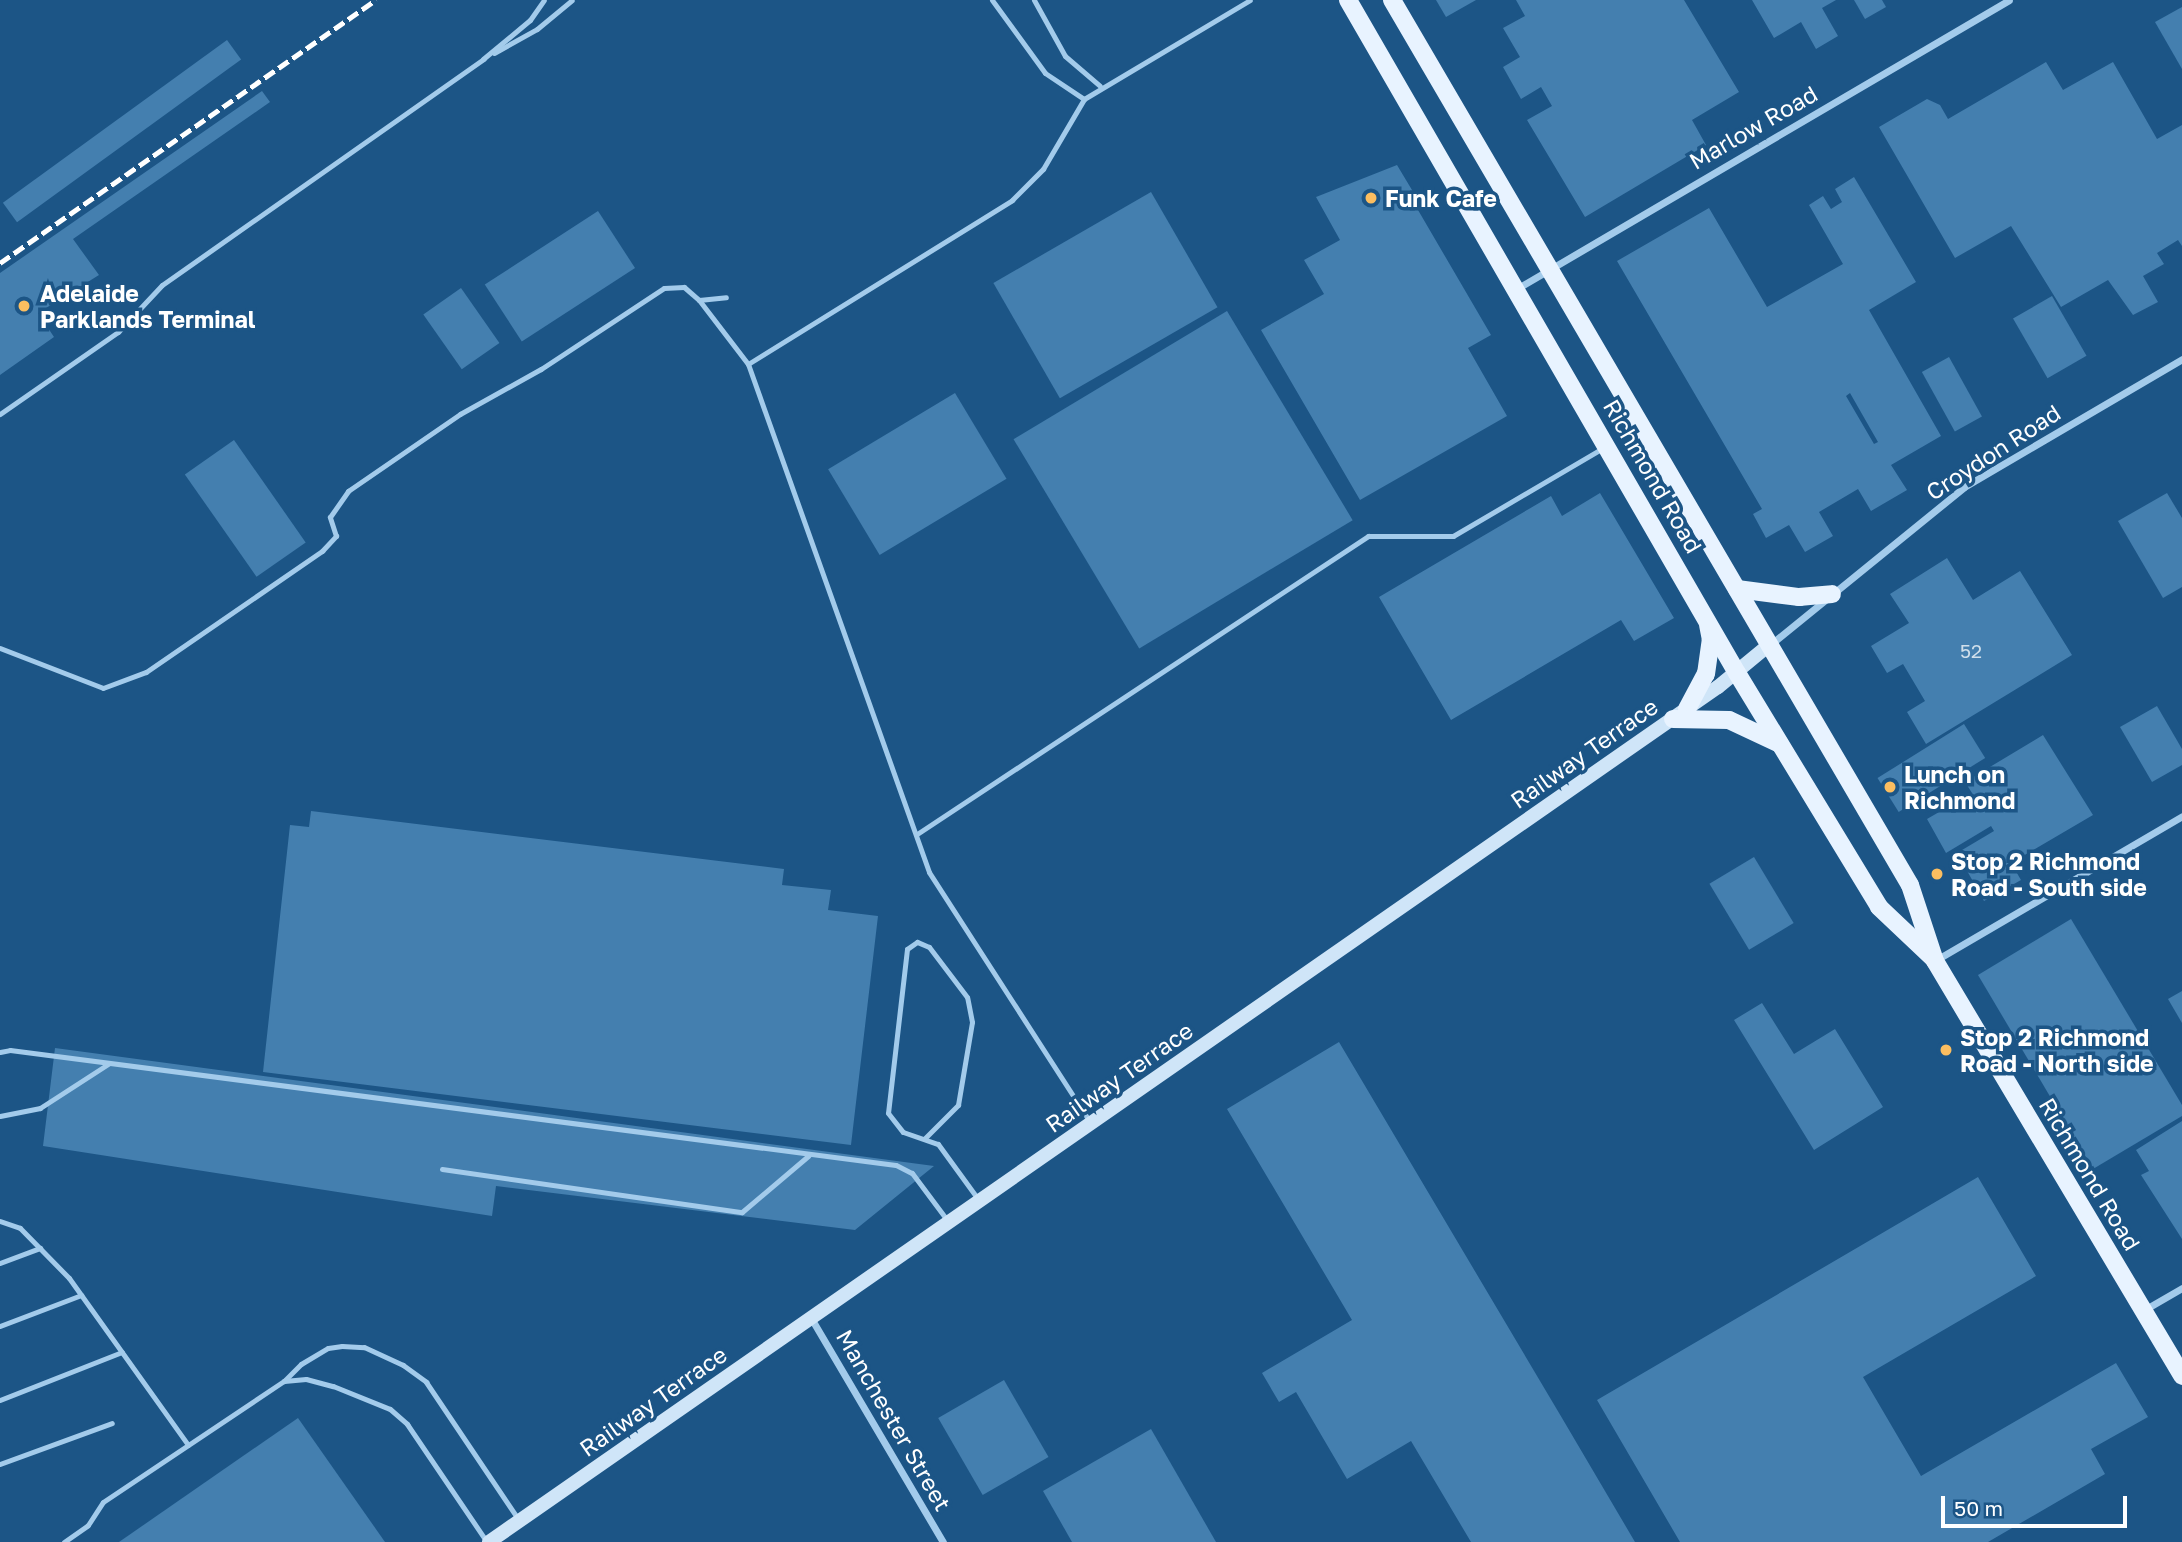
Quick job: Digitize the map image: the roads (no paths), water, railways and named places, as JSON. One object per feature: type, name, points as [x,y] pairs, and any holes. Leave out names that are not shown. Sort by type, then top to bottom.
[{"type":"main road","name":"Richmond Road","points":[[1348,0],[1518,288],[1737,673],[1879,907],[1935,961]]},
{"type":"main road","name":"Richmond Road","points":[[1392,0],[1910,885],[1935,961],[2182,1376]]},
{"type":"main road","points":[[1737,589],[1799,597],[1832,594]]},
{"type":"main road","points":[[1707,618],[1711,640],[1706,674],[1680,714],[1729,720],[1780,744]]},
{"type":"main road","name":"Railway Terrace","points":[[488,1542],[1680,714],[1737,673],[1770,645]]},
{"type":"street","name":"Marlow Road","points":[[1518,288],[2009,0]]},
{"type":"street","name":"Croydon Road","points":[[1770,645],[1964,487],[2182,359]]},
{"type":"street","points":[[1935,961],[2182,816]]},
{"type":"street","points":[[2143,1311],[2182,1287]]},
{"type":"street","name":"Manchester Street","points":[[811,1318],[943,1542]]},
{"type":"lane","points":[[0,414],[118,332],[162,285],[483,59],[530,20],[544,0]]},
{"type":"lane","points":[[483,59],[537,29],[572,0]]},
{"type":"lane","points":[[992,0],[1045,73],[1084,99]]},
{"type":"lane","points":[[1034,0],[1065,56],[1100,86]]},
{"type":"lane","points":[[748,364],[1012,200],[1043,169],[1084,99],[1100,86],[1250,0]]},
{"type":"lane","points":[[0,648],[103,688],[145,672],[322,551],[336,536],[330,517],[348,491],[460,414],[541,369],[664,288],[684,287],[699,299],[748,364],[929,872],[1091,1124]]},
{"type":"lane","points":[[699,299],[726,297]]},
{"type":"lane","points":[[916,834],[1368,536],[1453,536],[1608,445]]},
{"type":"lane","points":[[925,1138],[958,1105],[972,1022],[967,997],[929,947],[917,942],[907,949],[888,1113],[903,1132],[938,1144],[980,1202]]},
{"type":"lane","points":[[0,1052],[896,1165],[912,1173],[948,1223]]},
{"type":"lane","points":[[0,1115],[40,1108],[108,1064]]},
{"type":"lane","points":[[442,1169],[742,1212],[808,1156]]},
{"type":"lane","points":[[0,1221],[20,1228],[81,1295],[188,1445]]},
{"type":"lane","points":[[0,1263],[40,1248]]},
{"type":"lane","points":[[0,1326],[81,1295]]},
{"type":"lane","points":[[64,1542],[88,1525],[103,1502],[284,1381],[319,1353],[342,1346],[365,1347],[403,1365],[444,1403],[520,1521]]},
{"type":"lane","points":[[0,1400],[122,1352]]},
{"type":"lane","points":[[284,1381],[306,1379],[333,1386],[390,1409],[407,1424],[488,1542]]},
{"type":"lane","points":[[0,1464],[112,1423]]},
{"type":"railway","points":[[0,263],[376,0]]},
{"type":"place","name":"Funk Cafe","points":[[1371,198]]},
{"type":"place","name":"Adelaide Parklands Terminal","points":[[24,306]]},
{"type":"place","name":"Lunch on Richmond","points":[[1890,787]]},
{"type":"place","name":"Stop 2 Richmond Road - South side","points":[[1937,874]]},
{"type":"place","name":"Stop 2 Richmond Road - North side","points":[[1946,1050]]}]
